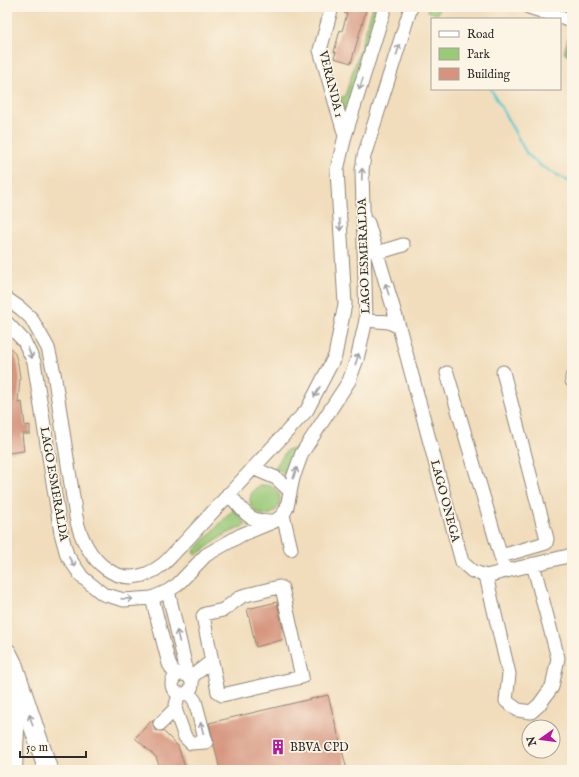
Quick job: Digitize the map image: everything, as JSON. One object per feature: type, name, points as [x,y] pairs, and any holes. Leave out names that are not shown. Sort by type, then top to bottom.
[{"type":"highway","points":[[7,652],[13,665],[48,770]]},
{"type":"main road","points":[[7,676],[16,729],[14,770]]},
{"type":"street","name":"LAGO ESMERALDA","points":[[7,299],[31,318],[48,348],[54,373],[79,532],[88,550],[107,570],[117,575],[134,577],[162,565],[307,410],[335,356],[345,304],[337,170],[345,136],[385,7]]},
{"type":"street","name":"LAGO ESMERALDA","points":[[279,518],[287,507],[290,491],[302,453],[349,381],[357,359],[366,320],[362,202],[362,170],[364,156],[411,7]]},
{"type":"street","points":[[529,7],[572,21]]},
{"type":"street","name":"VERANDA 1","points":[[330,8],[320,50],[345,136]]},
{"type":"street","name":"LAGO ONEGA","points":[[362,202],[376,254],[399,327],[462,562],[472,571],[486,576]]},
{"type":"street","points":[[376,254],[403,245]]},
{"type":"street","points":[[366,320],[389,322],[399,327]]},
{"type":"street","name":"LAGO ESMERALDA","points":[[7,323],[24,341],[34,362],[61,533],[68,555],[82,577],[103,594],[124,600],[152,598],[177,585],[206,555],[250,525]]},
{"type":"street","points":[[501,556],[546,543],[547,539],[503,372]]},
{"type":"street","points":[[447,373],[505,571]]},
{"type":"street","points":[[253,468],[276,478],[290,491]]},
{"type":"street","points":[[228,494],[250,525],[255,520],[279,518],[291,549]]},
{"type":"street","points":[[533,564],[558,658],[552,686],[539,705],[531,712],[518,710],[506,701],[509,674],[486,576],[533,564],[572,555]]},
{"type":"street","points":[[282,588],[302,677],[222,695],[218,692],[212,661],[203,616],[205,614],[222,610],[242,596],[282,588]]},
{"type":"street","points":[[168,591],[185,664],[184,676]]},
{"type":"street","points":[[152,598],[169,664],[192,684],[183,693],[175,708],[160,724]]},
{"type":"street","points":[[175,708],[185,737],[191,743],[206,742],[195,701],[172,686],[184,676],[212,661]]},
{"type":"green space","points":[[373,7],[385,7],[345,136],[334,100],[345,96]]},
{"type":"green space","points":[[428,7],[440,7],[437,14],[427,11]]},
{"type":"green space","points":[[572,24],[572,56],[564,53]]},
{"type":"green space","points":[[299,448],[288,478],[279,470],[274,469],[287,450]]},
{"type":"green space","points":[[265,485],[275,490],[280,500],[275,510],[265,515],[255,510],[250,500],[255,490]]},
{"type":"green space","points":[[234,509],[246,525],[224,535],[196,555],[193,552]]},
{"type":"building","points":[[346,7],[367,7],[351,63],[334,58],[336,52],[334,52],[340,30],[342,31],[347,14],[344,13]]},
{"type":"building","points":[[7,343],[15,354],[18,364],[20,378],[18,403],[22,402],[25,426],[30,425],[30,434],[22,434],[24,451],[7,453],[7,410],[10,409],[7,381]]},
{"type":"building","points":[[277,602],[285,639],[256,647],[247,609]]},
{"type":"building","name":"BBVA CPD","points":[[328,695],[347,770],[220,770],[209,723]]},
{"type":"building","points":[[152,720],[155,730],[163,731],[178,746],[186,770],[161,770],[156,757],[135,738]]},
{"type":"waterway","points":[[492,90],[527,154],[541,166],[572,183]]},
{"type":"place","name":"BBVA CPD","points":[[278,747]]}]
